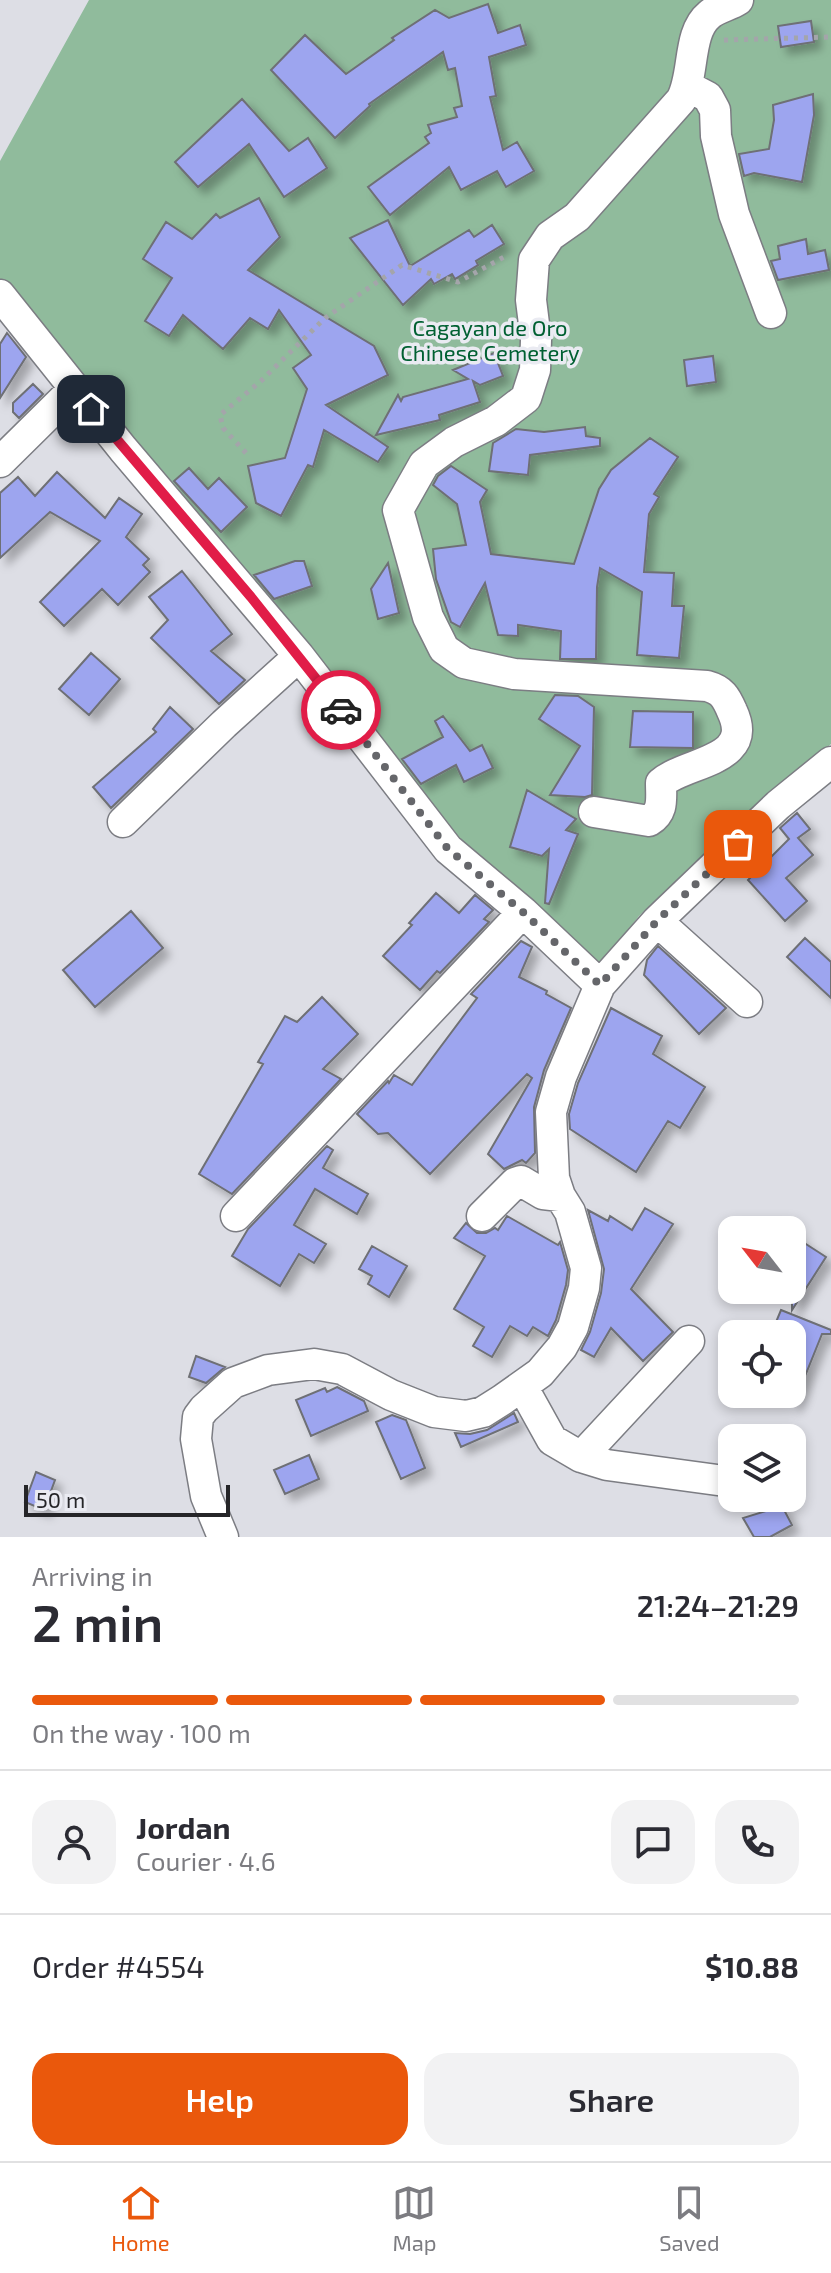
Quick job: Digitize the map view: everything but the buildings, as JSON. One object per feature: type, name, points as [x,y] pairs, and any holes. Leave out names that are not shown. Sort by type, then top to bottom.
[{"type":"street","points":[[594,812],[649,821],[655,818],[662,805],[661,783],[702,765],[731,747],[738,736],[737,721],[727,699],[719,689],[707,686],[514,674],[464,663],[444,649],[428,617],[398,510],[424,464],[454,442],[496,421],[526,398],[535,370],[536,340],[531,300],[534,260],[550,236],[577,217],[681,100],[689,87],[694,42],[707,16],[738,0]]},
{"type":"street","points":[[689,87],[708,97],[715,110],[716,136],[734,214],[771,313]]},
{"type":"street","points":[[0,295],[74,389],[299,656],[448,849],[523,912],[600,985]]},
{"type":"street","points":[[0,462],[74,389]]},
{"type":"street","points":[[123,822],[299,656]]},
{"type":"street","points":[[223,1537],[206,1496],[196,1439],[198,1417],[233,1383],[268,1370],[314,1364],[342,1369],[391,1395],[434,1412],[466,1416],[483,1412],[522,1386],[540,1373],[562,1347],[573,1327],[586,1268],[570,1212],[560,1196],[551,1154],[551,1112],[561,1077],[600,985],[657,921],[778,805],[831,762]]},
{"type":"street","points":[[236,1216],[523,912]]},
{"type":"street","points":[[657,921],[747,1002]]},
{"type":"street","points":[[482,1216],[515,1183],[521,1181],[543,1194],[560,1196]]},
{"type":"street","points":[[581,1457],[689,1341]]},
{"type":"street","points":[[522,1386],[552,1440],[581,1457],[638,1471],[718,1480]]},
{"type":"path","points":[[694,42],[831,37]]},
{"type":"path","points":[[246,453],[223,428],[220,415],[261,381],[325,318],[402,265],[458,282],[508,255]]},
{"type":"green space","name":"Cagayan de Oro Chinese Cemetery","points":[[89,0],[831,0],[831,744],[743,818],[639,916],[595,972],[451,843],[81,385],[0,280],[0,161]]},
{"type":"way so far","points":[[341,710],[448,849],[523,912],[600,985],[657,921],[738,844]]},
{"type":"route","points":[[91,409],[251,597],[341,710]]}]
